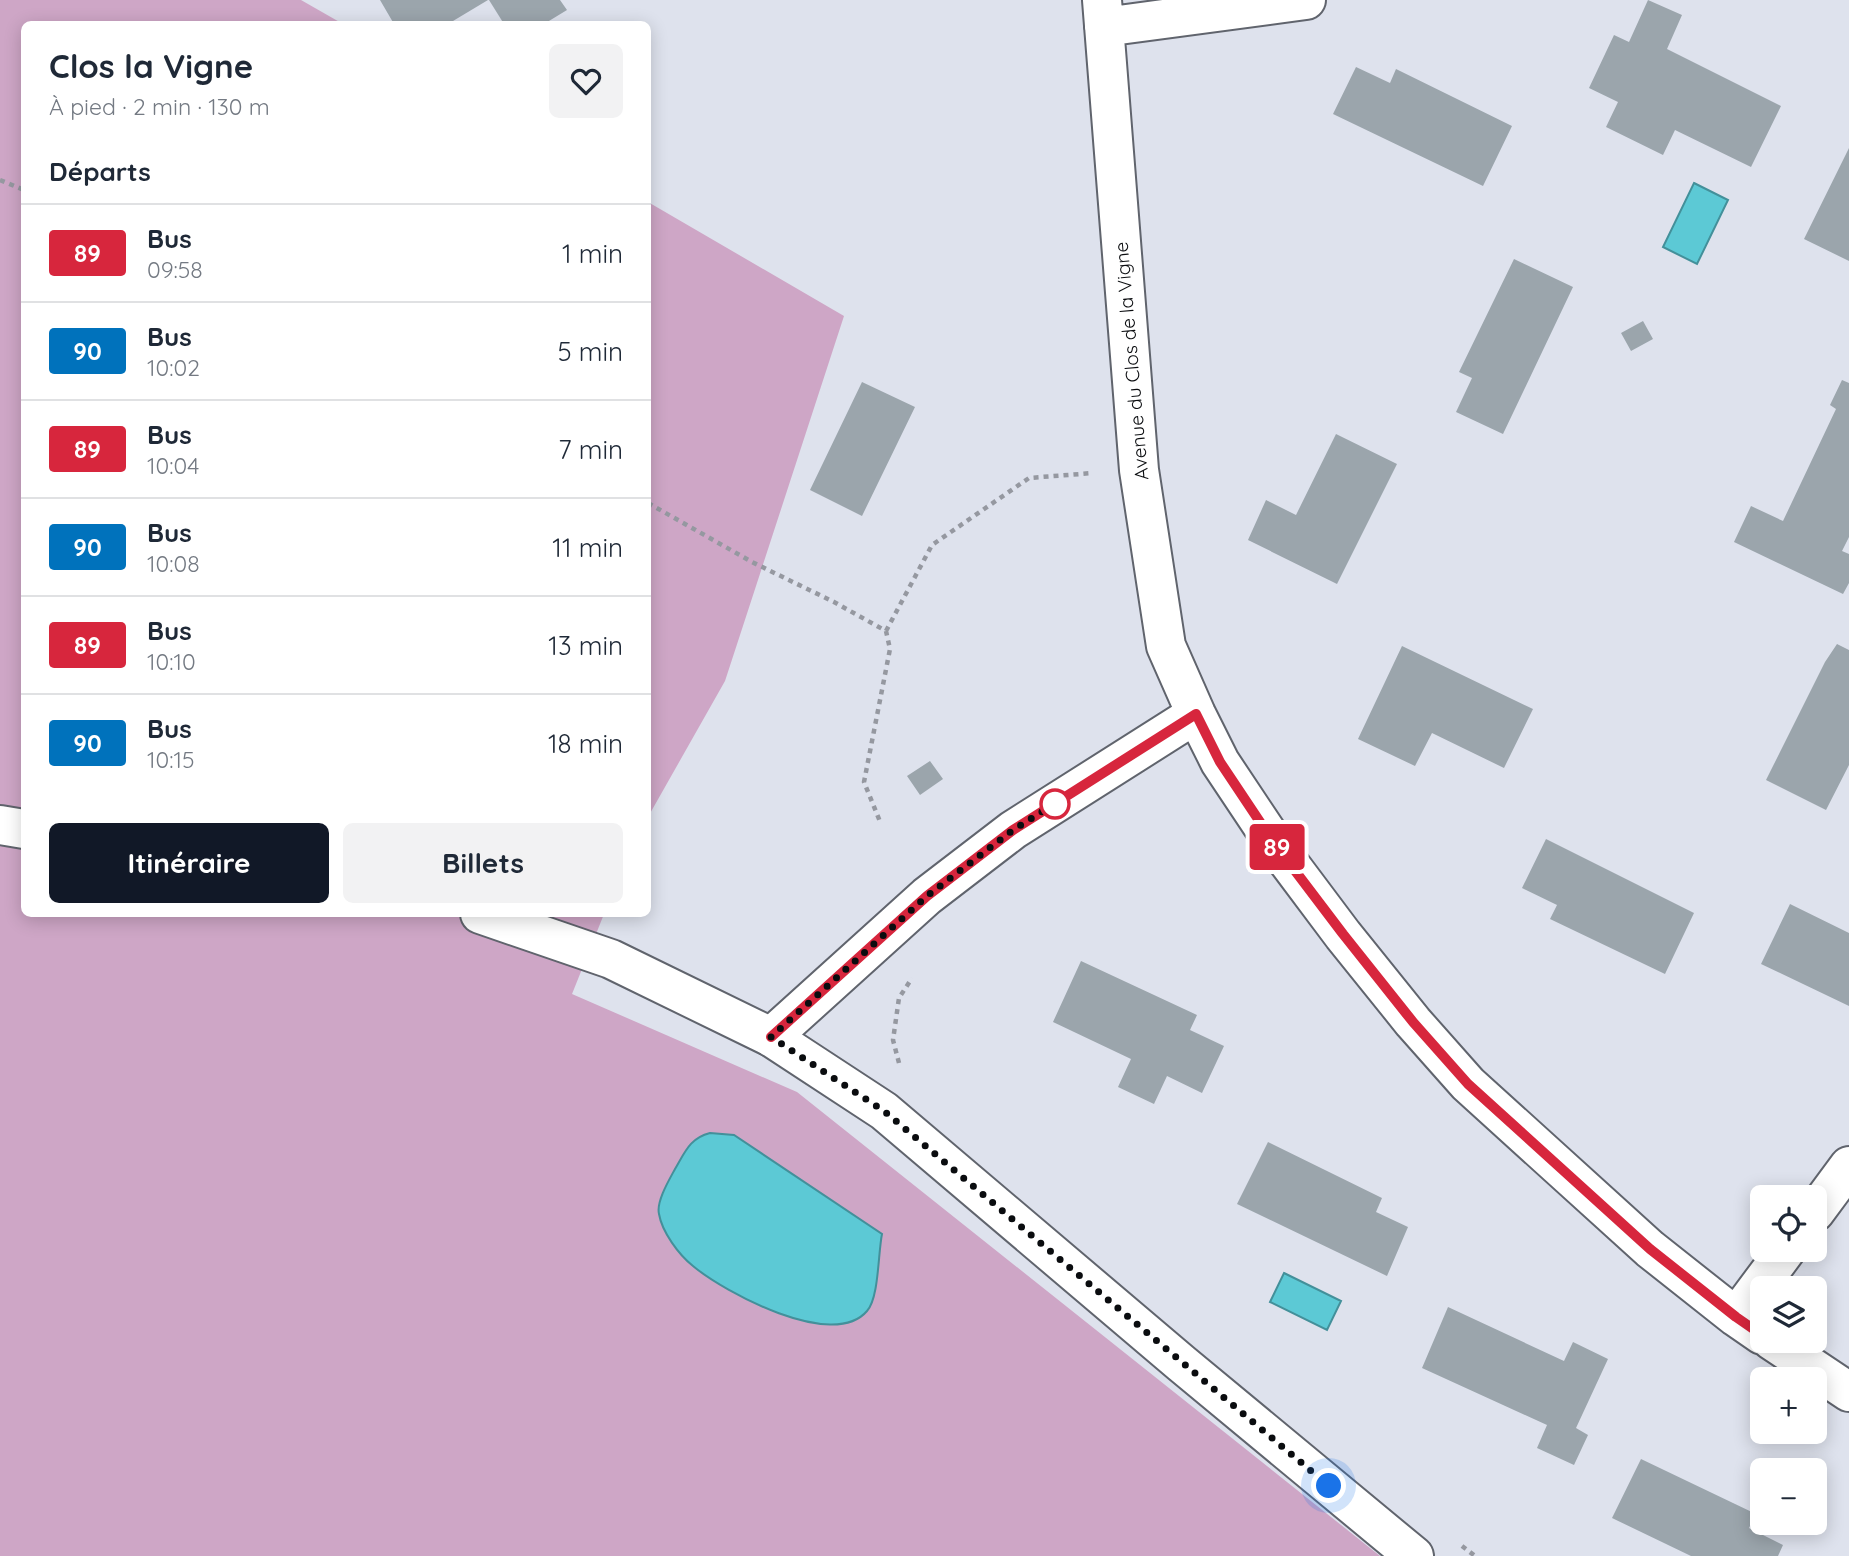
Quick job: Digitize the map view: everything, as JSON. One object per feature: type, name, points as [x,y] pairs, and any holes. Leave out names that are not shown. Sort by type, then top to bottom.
[{"type":"street","points":[[1103,14],[1306,0]]},
{"type":"street","name":"Avenue du Clos de la Vigne","points":[[1103,14],[1139,470],[1166,646],[1196,714],[1220,762],[1274,843],[1350,944],[1468,1084],[1650,1249],[1749,1326]]},
{"type":"street","points":[[771,1037],[938,887],[1013,830],[1196,714]]},
{"type":"street","points":[[0,825],[21,828]]},
{"type":"street","points":[[489,917],[611,959],[771,1037],[884,1111],[1414,1556]]},
{"type":"street","points":[[1827,1196],[1849,1166]]},
{"type":"street","points":[[1749,1326],[1780,1262]]},
{"type":"street","points":[[1790,1353],[1849,1392]]},
{"type":"path","points":[[0,180],[21,189]]},
{"type":"path","points":[[881,824],[864,782],[891,649],[886,631],[932,545],[1029,478],[1139,470]]},
{"type":"path","points":[[651,505],[752,562],[886,631]]},
{"type":"shaded area","points":[[0,0],[301,0],[338,21],[21,21],[21,917],[603,917],[572,994],[797,1092],[1380,1556],[0,1556]]},
{"type":"shaded area","points":[[651,204],[844,316],[725,681],[651,812]]},
{"type":"water","points":[[1694,183],[1728,200],[1697,264],[1663,247]]},
{"type":"water","points":[[710,1133],[734,1135],[882,1234],[876,1286],[867,1311],[851,1322],[830,1324],[805,1321],[779,1313],[728,1290],[682,1256],[664,1228],[659,1214],[659,1203],[689,1147],[698,1138]]},
{"type":"water","points":[[1284,1273],[1341,1301],[1327,1330],[1270,1302]]},
{"type":"building","points":[[380,0],[488,0],[453,21],[392,21]]},
{"type":"building","points":[[489,0],[560,0],[567,10],[549,21],[502,21]]},
{"type":"building","points":[[1648,0],[1682,15],[1667,49],[1781,106],[1751,167],[1675,130],[1663,155],[1606,127],[1618,102],[1589,88],[1614,35],[1629,42]]},
{"type":"building","points":[[1356,67],[1390,83],[1396,69],[1512,126],[1483,186],[1333,114]]},
{"type":"building","points":[[1849,148],[1849,261],[1804,239]]},
{"type":"building","points":[[1514,259],[1573,287],[1503,434],[1456,412],[1472,378],[1459,372]]},
{"type":"building","points":[[1643,321],[1653,339],[1631,351],[1621,333]]},
{"type":"building","points":[[1842,380],[1849,383],[1849,537],[1842,551],[1849,554],[1849,583],[1843,594],[1734,542],[1751,506],[1783,521],[1836,409],[1830,405]]},
{"type":"building","points":[[862,382],[915,407],[862,516],[810,490]]},
{"type":"building","points":[[1336,434],[1397,464],[1337,584],[1248,540],[1266,500],[1296,515]]},
{"type":"building","points":[[1837,644],[1849,650],[1849,765],[1826,810],[1766,780],[1825,662]]},
{"type":"building","points":[[1402,646],[1533,709],[1504,768],[1432,733],[1415,766],[1358,739]]},
{"type":"building","points":[[930,761],[943,779],[920,795],[907,776]]},
{"type":"building","points":[[1546,839],[1694,913],[1665,974],[1550,919],[1557,905],[1522,888]]},
{"type":"building","points":[[1790,904],[1849,933],[1849,1006],[1761,964]]},
{"type":"building","points":[[1081,961],[1197,1015],[1190,1030],[1224,1046],[1202,1093],[1167,1076],[1154,1104],[1118,1087],[1131,1059],[1053,1022]]},
{"type":"building","points":[[1268,1142],[1382,1198],[1376,1212],[1408,1227],[1387,1276],[1237,1204]]},
{"type":"building","points":[[1448,1307],[1564,1361],[1573,1342],[1608,1359],[1576,1428],[1588,1435],[1574,1465],[1537,1448],[1547,1425],[1422,1368]]},
{"type":"building","points":[[1641,1459],[1750,1511],[1750,1535],[1763,1535],[1783,1545],[1778,1556],[1691,1556],[1612,1518]]},
{"type":"bus line","name":"89","points":[[771,1037],[927,896],[1013,830],[1196,714],[1220,762],[1274,843],[1413,1022],[1468,1084],[1650,1249],[1750,1327]]},
{"type":"route","points":[[1055,804],[1059,801],[1013,830],[927,896],[771,1037],[884,1111],[1329,1486]]}]
